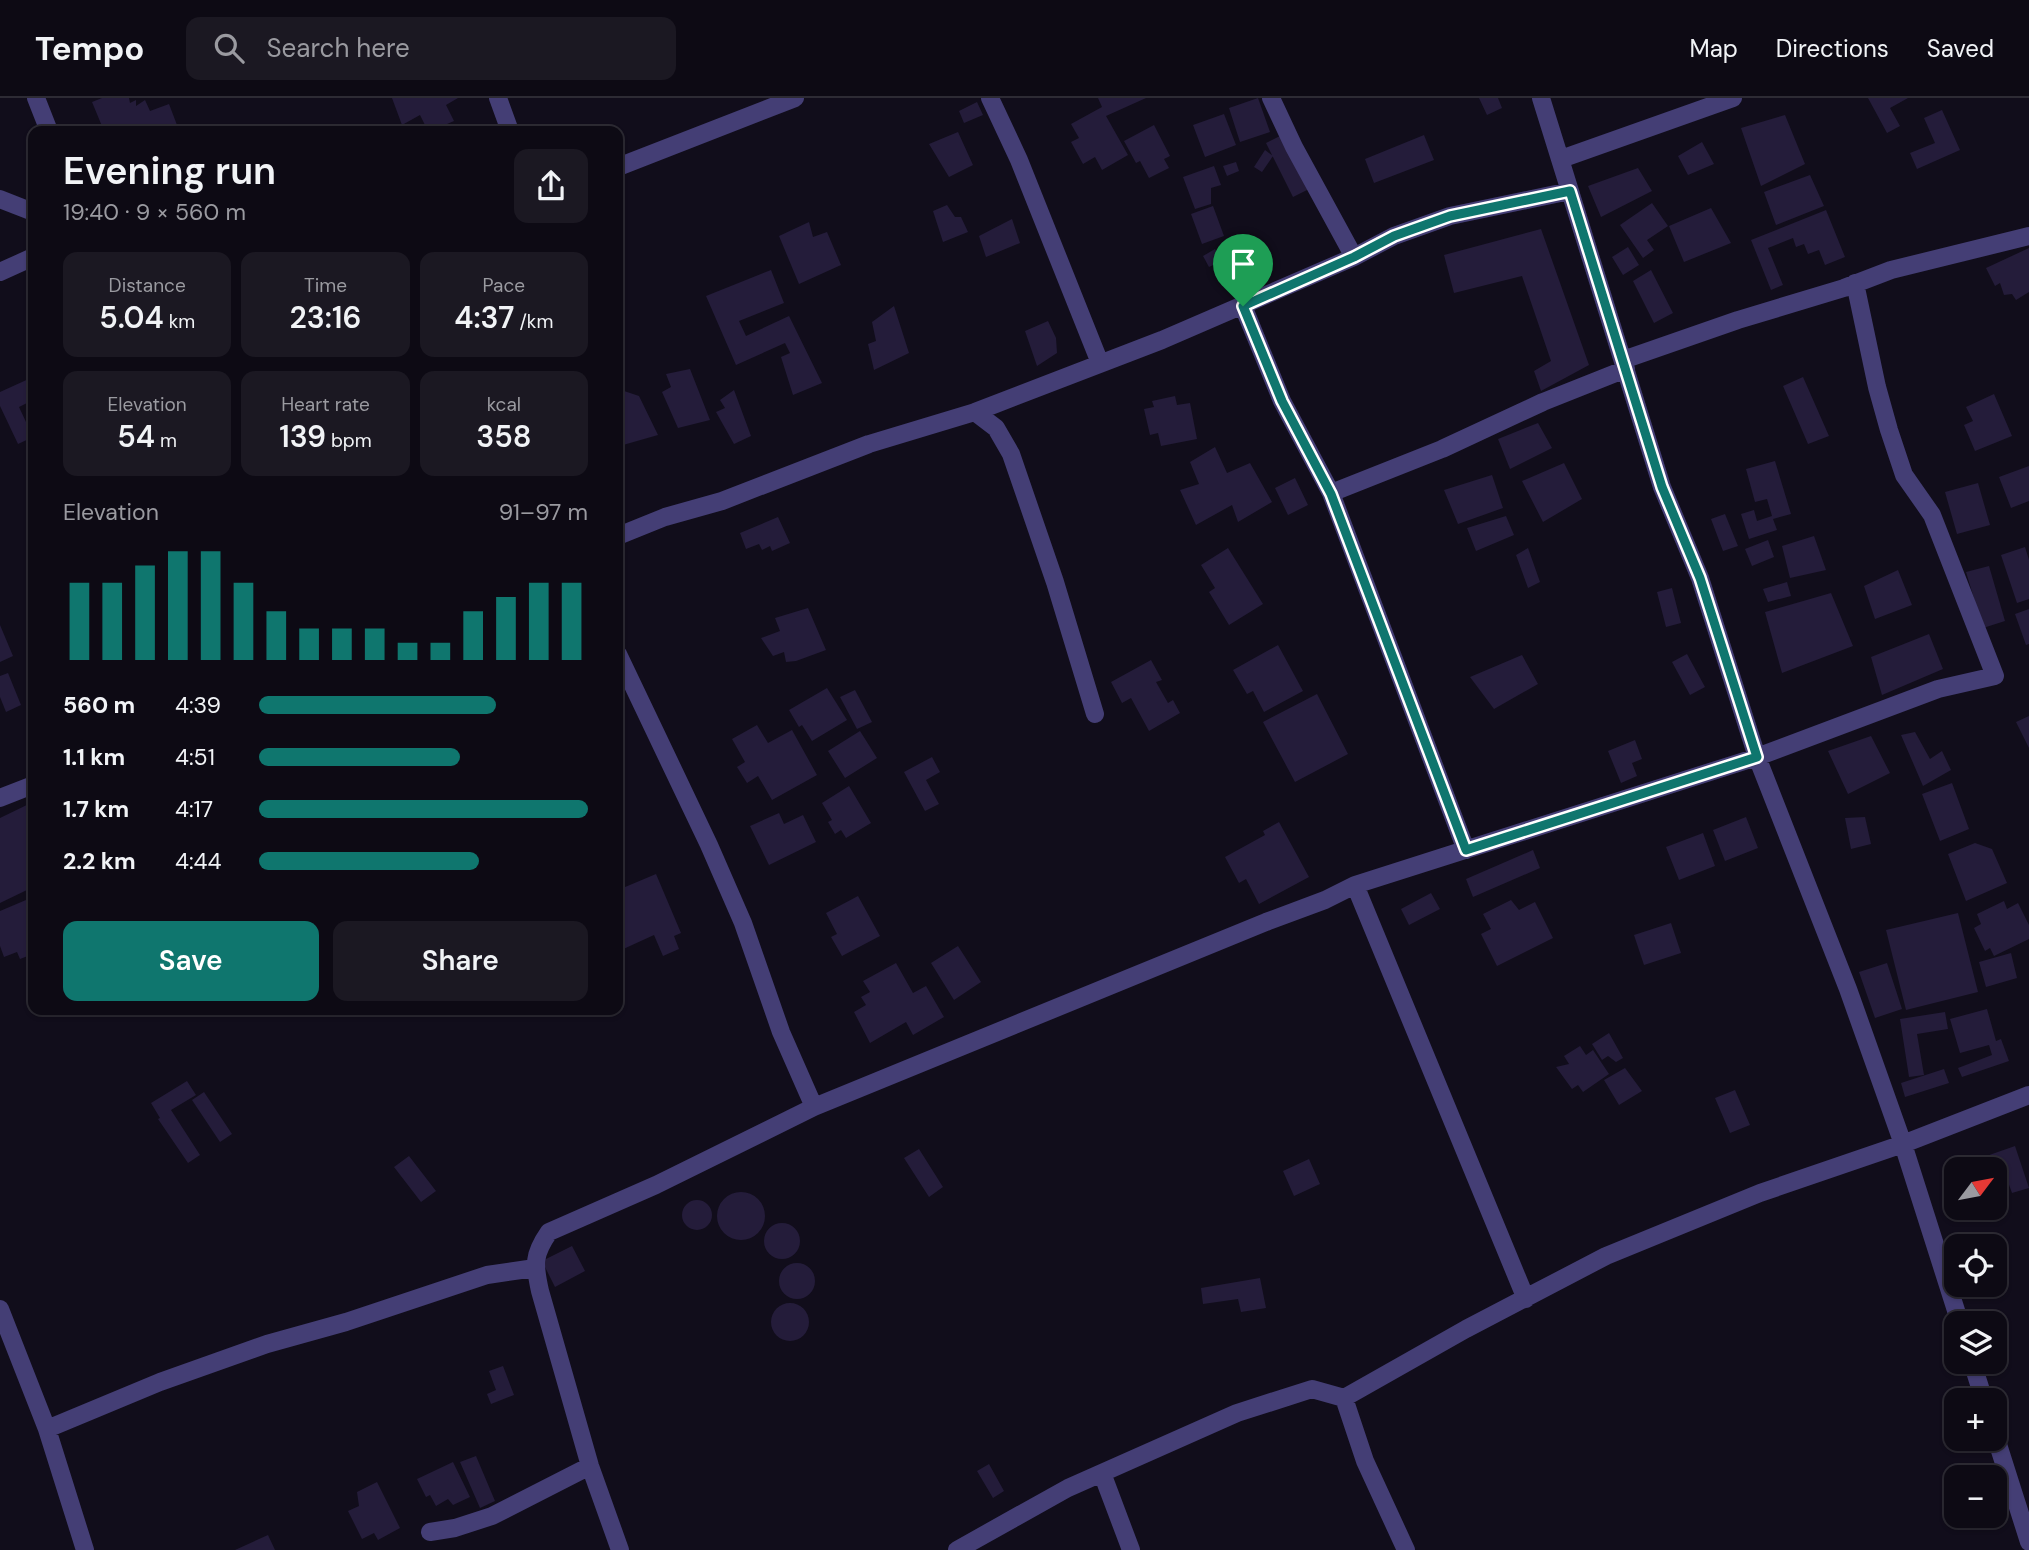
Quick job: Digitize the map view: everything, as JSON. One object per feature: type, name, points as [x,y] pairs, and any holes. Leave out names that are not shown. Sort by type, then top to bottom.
[{"type":"street","points":[[36,98],[47,126]]},
{"type":"street","points":[[498,98],[508,126]]},
{"type":"street","points":[[623,165],[795,98]]},
{"type":"street","points":[[990,98],[1019,160],[1100,363]]},
{"type":"street","points":[[1271,98],[1294,147],[1354,257]]},
{"type":"street","points":[[1541,98],[1662,487],[1700,578],[1757,757],[1849,989],[1903,1144],[1956,1311]]},
{"type":"street","points":[[1561,159],[1733,98]]},
{"type":"street","points":[[623,534],[665,517],[723,500],[869,444],[975,412],[1162,340],[1354,257],[1394,236],[1450,216],[1570,191]]},
{"type":"street","points":[[0,199],[28,210]]},
{"type":"street","points":[[1331,494],[1442,449],[1624,364],[1738,320],[1891,270],[2029,236]]},
{"type":"street","points":[[0,272],[28,259]]},
{"type":"street","points":[[620,1550],[590,1466],[535,1268],[539,1246],[548,1232],[656,1185],[814,1107],[1325,900],[1355,885],[1757,757],[1938,689],[1994,676],[1932,515],[1904,475],[1877,387],[1855,283]]},
{"type":"street","points":[[1243,306],[1282,401],[1331,494],[1466,850]]},
{"type":"street","points":[[975,412],[996,428],[1011,454],[1059,593],[1095,714]]},
{"type":"street","points":[[623,664],[738,912],[781,1032],[814,1107]]},
{"type":"street","points":[[0,798],[28,787]]},
{"type":"street","points":[[1355,885],[1526,1298]]},
{"type":"street","points":[[957,1550],[1068,1488],[1237,1413],[1312,1389],[1344,1398],[1466,1329],[1606,1255],[1760,1193],[1903,1144],[2029,1095]]},
{"type":"street","points":[[47,1429],[160,1382],[267,1344],[346,1322],[488,1275],[535,1268]]},
{"type":"street","points":[[0,1309],[47,1429],[85,1550]]},
{"type":"street","points":[[1344,1398],[1365,1461],[1406,1550]]},
{"type":"street","points":[[2000,1451],[2029,1542]]},
{"type":"street","points":[[429,1532],[454,1528],[492,1516],[590,1466]]},
{"type":"street","points":[[1102,1473],[1131,1550]]},
{"type":"building","points":[[102,98],[129,98],[130,103],[136,100],[136,106],[145,100],[150,111],[169,104],[177,125],[102,126],[92,102]]},
{"type":"building","points":[[392,98],[458,98],[446,105],[454,121],[442,126],[426,126],[420,115],[402,125]]},
{"type":"building","points":[[1098,98],[1146,98],[1106,116],[1128,155],[1102,170],[1095,157],[1083,164],[1071,142],[1079,138],[1071,124],[1102,107]]},
{"type":"building","points":[[1258,98],[1270,132],[1240,142],[1229,108]]},
{"type":"building","points":[[1479,98],[1498,98],[1502,108],[1487,115]]},
{"type":"building","points":[[1868,98],[1908,98],[1890,108],[1900,126],[1887,133]]},
{"type":"building","points":[[977,102],[983,115],[964,123],[959,111]]},
{"type":"building","points":[[1942,110],[1960,150],[1917,169],[1910,153],[1935,143],[1924,118]]},
{"type":"building","points":[[1224,114],[1236,145],[1205,157],[1193,125]]},
{"type":"building","points":[[1785,115],[1805,164],[1761,186],[1741,128]]},
{"type":"building","points":[[1154,125],[1170,156],[1164,159],[1169,168],[1149,178],[1140,161],[1136,163],[1124,141]]},
{"type":"building","points":[[958,132],[973,165],[949,177],[929,144]]},
{"type":"building","points":[[1284,134],[1311,188],[1293,197],[1266,143]]},
{"type":"building","points":[[1424,135],[1434,160],[1374,183],[1365,159]]},
{"type":"building","points":[[1702,142],[1714,164],[1688,175],[1678,156]]},
{"type":"building","points":[[1265,150],[1273,156],[1262,172],[1254,167]]},
{"type":"building","points":[[1236,162],[1239,171],[1227,176],[1223,166]]},
{"type":"building","points":[[1214,166],[1221,185],[1211,188],[1211,204],[1195,209],[1183,177]]},
{"type":"building","points":[[1638,168],[1652,191],[1601,217],[1588,186]]},
{"type":"building","points":[[1810,175],[1824,206],[1776,225],[1764,192]]},
{"type":"building","points":[[1652,203],[1668,226],[1647,240],[1654,250],[1643,258],[1620,225]]},
{"type":"building","points":[[947,205],[955,217],[961,217],[968,232],[943,242],[933,211]]},
{"type":"building","points":[[1213,206],[1224,236],[1202,244],[1191,214]]},
{"type":"building","points":[[1711,208],[1731,243],[1684,262],[1669,226]]},
{"type":"building","points":[[1826,210],[1845,257],[1825,265],[1819,250],[1808,254],[1804,244],[1796,247],[1793,238],[1768,248],[1783,285],[1771,290],[1751,240]]},
{"type":"building","points":[[1012,219],[1020,243],[986,257],[979,236]]},
{"type":"building","points":[[809,222],[813,237],[827,232],[841,265],[799,284],[779,236]]},
{"type":"building","points":[[1541,229],[1589,365],[1541,391],[1534,371],[1551,361],[1522,276],[1454,293],[1444,255]]},
{"type":"building","points":[[1628,247],[1639,265],[1623,275],[1612,257]]},
{"type":"building","points":[[2029,248],[2029,292],[2016,300],[2012,294],[2004,295],[2000,283],[1995,286],[1986,268]]},
{"type":"building","points":[[1215,249],[1222,261],[1209,267],[1203,256]]},
{"type":"building","points":[[771,270],[784,303],[739,321],[746,336],[789,316],[822,383],[793,395],[781,357],[790,353],[785,343],[736,365],[706,296]]},
{"type":"building","points":[[1651,270],[1673,313],[1654,323],[1633,281]]},
{"type":"building","points":[[894,306],[909,353],[874,370],[868,344],[876,341],[872,322]]},
{"type":"building","points":[[1048,321],[1056,338],[1057,353],[1037,366],[1025,331]]},
{"type":"building","points":[[690,369],[710,420],[678,428],[662,392],[671,387],[666,374]]},
{"type":"building","points":[[1803,377],[1829,436],[1808,444],[1783,386]]},
{"type":"building","points":[[28,379],[28,402],[19,407],[28,426],[28,439],[18,444],[0,406],[0,392]]},
{"type":"building","points":[[734,390],[751,436],[734,444],[716,412],[725,408],[720,400]]},
{"type":"building","points":[[623,391],[639,396],[658,435],[623,445]]},
{"type":"building","points":[[1994,394],[2012,436],[1975,451],[1964,425],[1973,421],[1966,407]]},
{"type":"building","points":[[1175,396],[1177,405],[1190,403],[1197,439],[1161,446],[1158,433],[1150,435],[1144,409],[1154,407],[1152,401]]},
{"type":"building","points":[[1538,423],[1552,448],[1510,469],[1498,439]]},
{"type":"building","points":[[1215,447],[1227,473],[1250,463],[1272,502],[1238,522],[1232,505],[1196,525],[1180,490],[1199,484],[1190,462]]},
{"type":"building","points":[[1775,461],[1791,514],[1773,519],[1777,530],[1749,539],[1741,514],[1754,510],[1757,521],[1772,516],[1767,499],[1755,502],[1746,469]]},
{"type":"building","points":[[1564,463],[1582,499],[1543,522],[1522,481]]},
{"type":"building","points":[[2029,466],[2029,501],[2011,508],[1999,477]]},
{"type":"building","points":[[1492,475],[1503,508],[1458,524],[1444,490]]},
{"type":"building","points":[[1295,478],[1308,505],[1288,515],[1275,488]]},
{"type":"building","points":[[1978,483],[1990,525],[1957,534],[1945,492]]},
{"type":"building","points":[[1725,514],[1738,546],[1723,551],[1711,519]]},
{"type":"building","points":[[1506,516],[1514,535],[1476,551],[1467,528]]},
{"type":"building","points":[[778,517],[790,543],[772,551],[770,546],[762,550],[759,544],[746,549],[740,533]]},
{"type":"building","points":[[1814,536],[1826,570],[1790,578],[1782,546]]},
{"type":"building","points":[[1768,540],[1774,557],[1752,566],[1745,549]]},
{"type":"building","points":[[2025,547],[2029,560],[2029,599],[2017,603],[2001,555]]},
{"type":"building","points":[[1228,548],[1263,604],[1229,625],[1209,592],[1215,588],[1201,565]]},
{"type":"building","points":[[1528,548],[1540,582],[1528,588],[1516,555]]},
{"type":"building","points":[[1989,566],[2005,621],[1983,628],[1966,572]]},
{"type":"building","points":[[1898,570],[1912,605],[1875,619],[1864,586]]},
{"type":"building","points":[[1787,582],[1791,596],[1768,602],[1763,589]]},
{"type":"building","points":[[1672,588],[1681,623],[1666,627],[1657,592]]},
{"type":"building","points":[[1831,593],[1853,646],[1782,673],[1765,612]]},
{"type":"building","points":[[808,608],[826,650],[796,661],[786,662],[784,652],[773,656],[761,638],[780,631],[775,618]]},
{"type":"building","points":[[2029,609],[2029,644],[2026,645],[2015,614]]},
{"type":"building","points":[[0,625],[13,656],[0,662]]},
{"type":"building","points":[[1929,634],[1943,669],[1882,695],[1871,657]]},
{"type":"building","points":[[1278,645],[1303,691],[1264,712],[1253,691],[1247,694],[1233,670]]},
{"type":"building","points":[[1687,654],[1705,687],[1690,695],[1672,662]]},
{"type":"building","points":[[1522,655],[1538,684],[1494,709],[1470,677]]},
{"type":"building","points":[[1151,660],[1162,680],[1156,682],[1168,703],[1173,700],[1180,713],[1149,731],[1131,698],[1122,703],[1111,682]]},
{"type":"building","points":[[8,673],[21,705],[6,712],[0,697],[0,676]]},
{"type":"building","points":[[827,688],[847,720],[812,741],[789,710]]},
{"type":"building","points":[[855,690],[872,722],[857,729],[840,697]]},
{"type":"building","points":[[1317,694],[1348,754],[1295,782],[1263,722]]},
{"type":"building","points":[[2029,716],[2029,748],[2016,722]]},
{"type":"building","points":[[757,725],[768,743],[792,730],[817,775],[772,800],[758,776],[747,783],[737,767],[745,762],[732,739]]},
{"type":"building","points":[[860,731],[877,758],[845,778],[828,751]]},
{"type":"building","points":[[1915,732],[1930,759],[1942,751],[1951,770],[1923,786],[1901,735]]},
{"type":"building","points":[[1871,736],[1890,773],[1848,794],[1828,751]]},
{"type":"building","points":[[1635,740],[1642,759],[1632,763],[1637,776],[1621,783],[1608,751]]},
{"type":"building","points":[[932,757],[940,772],[926,780],[939,804],[925,811],[904,772]]},
{"type":"building","points":[[1952,783],[1969,829],[1940,841],[1922,794]]},
{"type":"building","points":[[849,786],[871,823],[846,838],[841,830],[835,834],[828,822],[832,820],[822,803]]},
{"type":"building","points":[[28,804],[28,889],[0,903],[0,818]]},
{"type":"building","points":[[779,813],[784,824],[803,815],[816,842],[769,865],[750,826]]},
{"type":"building","points":[[1746,817],[1758,848],[1725,861],[1713,830]]},
{"type":"building","points":[[1865,817],[1871,844],[1851,849],[1845,818]]},
{"type":"building","points":[[1279,822],[1309,877],[1259,904],[1246,879],[1239,883],[1225,857],[1265,835],[1263,831]]},
{"type":"building","points":[[1703,833],[1715,866],[1679,880],[1666,847]]},
{"type":"building","points":[[1975,843],[1992,849],[2007,883],[1966,901],[1948,854]]},
{"type":"building","points":[[1533,850],[1540,868],[1473,897],[1466,879]]},
{"type":"building","points":[[656,874],[681,933],[674,936],[679,949],[663,956],[654,935],[623,949],[623,888]]},
{"type":"building","points":[[1431,893],[1440,909],[1409,925],[1401,909]]},
{"type":"building","points":[[858,896],[880,936],[842,956],[831,937],[837,934],[826,913]]},
{"type":"building","points":[[26,900],[28,956],[20,959],[17,952],[4,957],[0,946],[0,911]]},
{"type":"building","points":[[1511,900],[1519,910],[1535,902],[1553,938],[1497,966],[1481,934],[1491,929],[1483,914]]},
{"type":"building","points":[[2004,901],[2007,909],[2018,903],[2029,925],[2029,939],[1994,956],[1990,948],[1985,951],[1974,928],[1981,924],[1977,914]]},
{"type":"building","points":[[1958,913],[1978,992],[1906,1010],[1886,930]]},
{"type":"building","points":[[1671,923],[1681,953],[1644,965],[1634,935]]},
{"type":"building","points":[[958,946],[981,982],[954,1000],[931,963]]},
{"type":"building","points":[[2011,953],[2017,978],[1986,987],[1979,962]]},
{"type":"building","points":[[896,963],[913,993],[926,986],[944,1017],[913,1035],[906,1022],[870,1043],[854,1012],[866,1005],[861,997],[870,992],[863,981]]},
{"type":"building","points":[[1887,963],[1902,1009],[1875,1018],[1859,972]]},
{"type":"building","points":[[1987,1009],[1996,1041],[2001,1039],[2009,1061],[1962,1077],[1958,1068],[1992,1055],[1989,1045],[1960,1053],[1950,1019]]},
{"type":"building","points":[[1945,1012],[1948,1029],[1917,1034],[1924,1075],[1909,1077],[1900,1019]]},
{"type":"building","points":[[1609,1033],[1623,1058],[1616,1062],[1608,1056],[1602,1060],[1592,1044]]},
{"type":"building","points":[[1580,1046],[1586,1055],[1593,1050],[1609,1074],[1583,1092],[1578,1085],[1572,1089],[1556,1067],[1569,1064],[1564,1056]]},
{"type":"building","points":[[1625,1068],[1642,1091],[1619,1105],[1604,1080]]},
{"type":"building","points":[[1944,1069],[1949,1083],[1905,1097],[1901,1083]]},
{"type":"building","points":[[187,1081],[196,1095],[171,1110],[200,1155],[188,1163],[158,1119],[160,1118],[151,1103]]},
{"type":"building","points":[[1735,1090],[1750,1125],[1730,1133],[1715,1098]]},
{"type":"building","points":[[204,1092],[232,1134],[220,1142],[192,1100]]},
{"type":"building","points":[[2015,1146],[2029,1188],[2012,1193],[2007,1179],[2007,1157],[1984,1157]]},
{"type":"building","points":[[919,1149],[943,1187],[929,1197],[904,1158]]},
{"type":"building","points":[[409,1156],[436,1191],[421,1202],[394,1167]]},
{"type":"building","points":[[1309,1159],[1320,1184],[1294,1196],[1283,1171]]},
{"type":"building","points":[[741,1192],[758,1199],[765,1216],[758,1233],[741,1240],[724,1233],[717,1216],[724,1199]]},
{"type":"building","points":[[697,1200],[708,1204],[712,1215],[708,1226],[697,1230],[686,1226],[682,1215],[686,1204]]},
{"type":"building","points":[[782,1223],[795,1228],[800,1241],[795,1254],[782,1259],[769,1254],[764,1241],[769,1228]]},
{"type":"building","points":[[572,1246],[585,1271],[555,1287],[542,1261]]},
{"type":"building","points":[[797,1263],[809,1269],[815,1281],[809,1293],[797,1299],[785,1293],[779,1281],[785,1269]]},
{"type":"building","points":[[1260,1278],[1266,1308],[1241,1312],[1238,1299],[1203,1304],[1201,1288]]},
{"type":"building","points":[[790,1303],[804,1308],[809,1322],[804,1336],[790,1341],[776,1336],[771,1322],[776,1308]]},
{"type":"building","points":[[503,1366],[514,1395],[491,1404],[487,1394],[496,1390],[489,1371]]},
{"type":"building","points":[[476,1456],[495,1501],[480,1508],[460,1462]]},
{"type":"building","points":[[453,1462],[470,1497],[453,1505],[448,1499],[436,1506],[430,1495],[426,1497],[417,1479]]},
{"type":"building","points":[[989,1464],[1004,1491],[993,1498],[977,1471]]},
{"type":"building","points":[[377,1482],[400,1528],[378,1540],[374,1533],[362,1539],[348,1511],[359,1506],[357,1492]]},
{"type":"building","points":[[268,1535],[275,1550],[235,1550]]},
{"type":"route","points":[[1570,191],[1662,487],[1700,578],[1757,757],[1466,850],[1331,494],[1282,401],[1243,306],[1354,257],[1394,236],[1450,216],[1570,191]]}]
